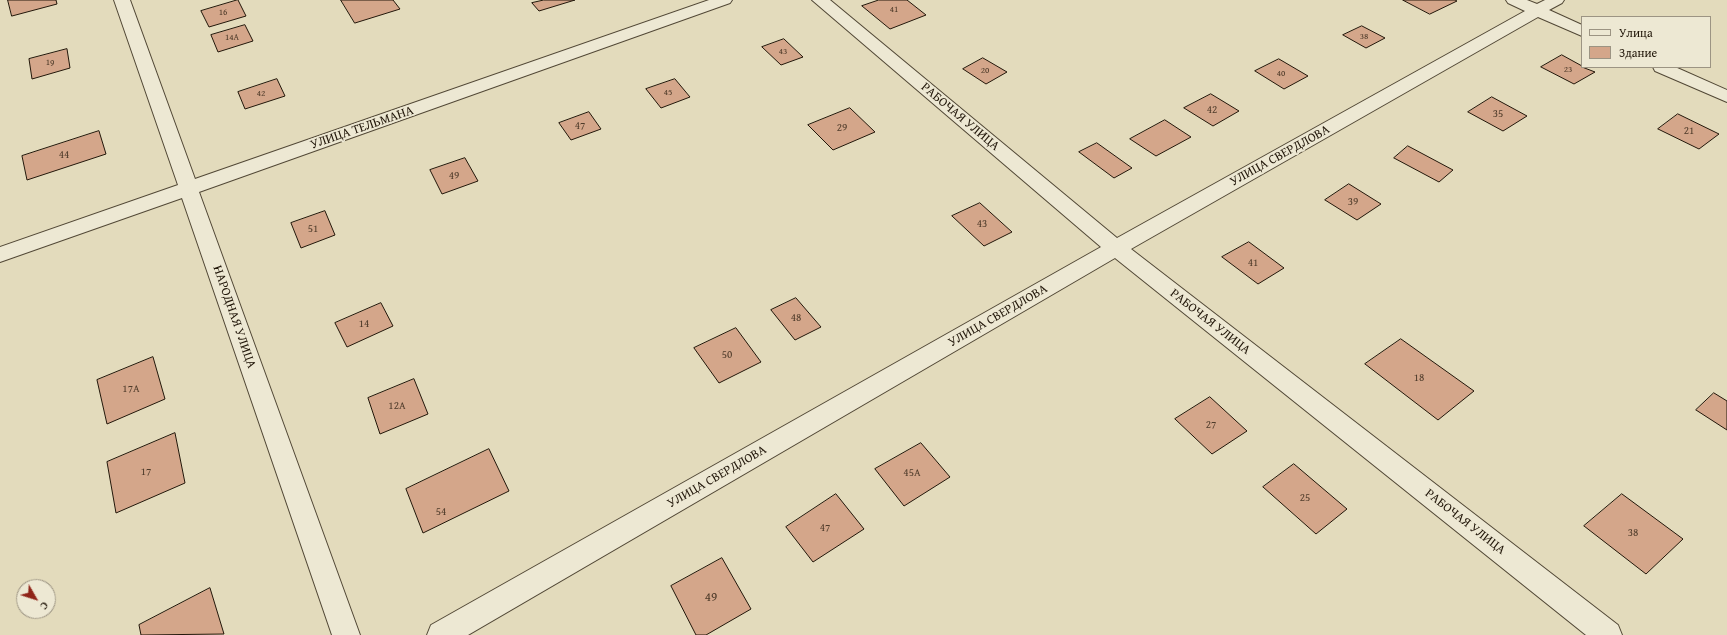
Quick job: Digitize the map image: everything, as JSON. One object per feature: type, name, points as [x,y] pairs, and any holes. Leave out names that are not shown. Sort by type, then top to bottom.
[{"type":"street","name":"НАРОДНАЯ УЛИЦА","points":[[122,0],[346,635]]},
{"type":"street","name":"УЛИЦА ТЕЛЬМАНА","points":[[0,255],[724,0]]},
{"type":"street","name":"РАБОЧАЯ УЛИЦА","points":[[820,0],[1116,248],[1608,635]]},
{"type":"street","points":[[1514,0],[1581,31]]},
{"type":"street","name":"УЛИЦА СВЕРДЛОВА","points":[[441,635],[1116,248],[1556,0]]},
{"type":"street","points":[[1662,68],[1727,97]]},
{"type":"building","points":[[8,0],[56,0],[57,4],[12,16]]},
{"type":"building","points":[[238,0],[246,16],[209,27],[201,11]]},
{"type":"building","points":[[341,0],[393,0],[400,9],[355,23]]},
{"type":"building","points":[[544,0],[575,0],[539,11],[532,3]]},
{"type":"building","points":[[879,0],[907,0],[926,15],[890,29],[862,6]]},
{"type":"building","points":[[1403,0],[1455,0],[1457,1],[1430,14]]},
{"type":"building","points":[[245,25],[253,41],[218,52],[211,35]]},
{"type":"building","points":[[1362,26],[1385,38],[1366,48],[1343,35]]},
{"type":"building","points":[[784,39],[803,57],[781,65],[762,47]]},
{"type":"building","points":[[67,49],[70,68],[32,79],[29,59]]},
{"type":"building","points":[[1562,55],[1581,65],[1581,68],[1595,72],[1574,84],[1541,67]]},
{"type":"building","points":[[983,58],[1007,72],[986,84],[963,69]]},
{"type":"building","points":[[1279,59],[1308,76],[1284,89],[1255,71]]},
{"type":"building","points":[[277,79],[285,96],[245,109],[238,92]]},
{"type":"building","points":[[675,79],[690,97],[661,108],[646,89]]},
{"type":"building","points":[[1211,94],[1239,111],[1213,126],[1184,108]]},
{"type":"building","points":[[1492,97],[1527,116],[1503,131],[1468,112]]},
{"type":"building","points":[[850,108],[875,132],[833,150],[808,125]]},
{"type":"building","points":[[589,112],[601,129],[571,140],[559,123]]},
{"type":"building","points":[[1678,114],[1719,134],[1699,149],[1658,129]]},
{"type":"building","points":[[1165,120],[1191,137],[1156,156],[1130,139]]},
{"type":"building","points":[[99,131],[106,154],[27,180],[22,156]]},
{"type":"building","points":[[1097,143],[1132,168],[1114,178],[1079,152]]},
{"type":"building","points":[[1408,146],[1453,170],[1439,182],[1394,158]]},
{"type":"building","points":[[465,158],[478,181],[442,194],[430,170]]},
{"type":"building","points":[[1349,184],[1381,204],[1357,220],[1325,200]]},
{"type":"building","points":[[980,203],[1012,232],[984,246],[952,216]]},
{"type":"building","points":[[325,211],[335,235],[301,248],[291,223]]},
{"type":"building","points":[[1249,242],[1284,268],[1258,284],[1222,257]]},
{"type":"building","points":[[796,298],[821,327],[795,340],[771,310]]},
{"type":"building","points":[[381,303],[393,326],[347,347],[335,323]]},
{"type":"building","points":[[736,328],[761,362],[719,383],[694,348]]},
{"type":"building","points":[[1401,339],[1474,391],[1438,420],[1365,364]]},
{"type":"building","points":[[153,357],[165,399],[107,424],[97,380]]},
{"type":"building","points":[[414,379],[428,414],[380,434],[368,398]]},
{"type":"building","points":[[1714,393],[1727,401],[1727,430],[1696,410]]},
{"type":"building","points":[[1210,397],[1247,431],[1212,454],[1175,419]]},
{"type":"building","points":[[175,433],[185,483],[116,513],[107,462]]},
{"type":"building","points":[[921,443],[950,477],[904,506],[875,469]]},
{"type":"building","points":[[489,449],[509,491],[423,533],[406,489]]},
{"type":"building","points":[[1294,464],[1347,509],[1316,534],[1263,487]]},
{"type":"building","points":[[836,494],[864,529],[813,562],[786,527]]},
{"type":"building","points":[[1622,494],[1683,539],[1646,574],[1584,526]]},
{"type":"building","points":[[722,558],[751,609],[706,635],[696,635],[671,586]]},
{"type":"building","points":[[210,588],[224,634],[141,635],[139,625]]}]
